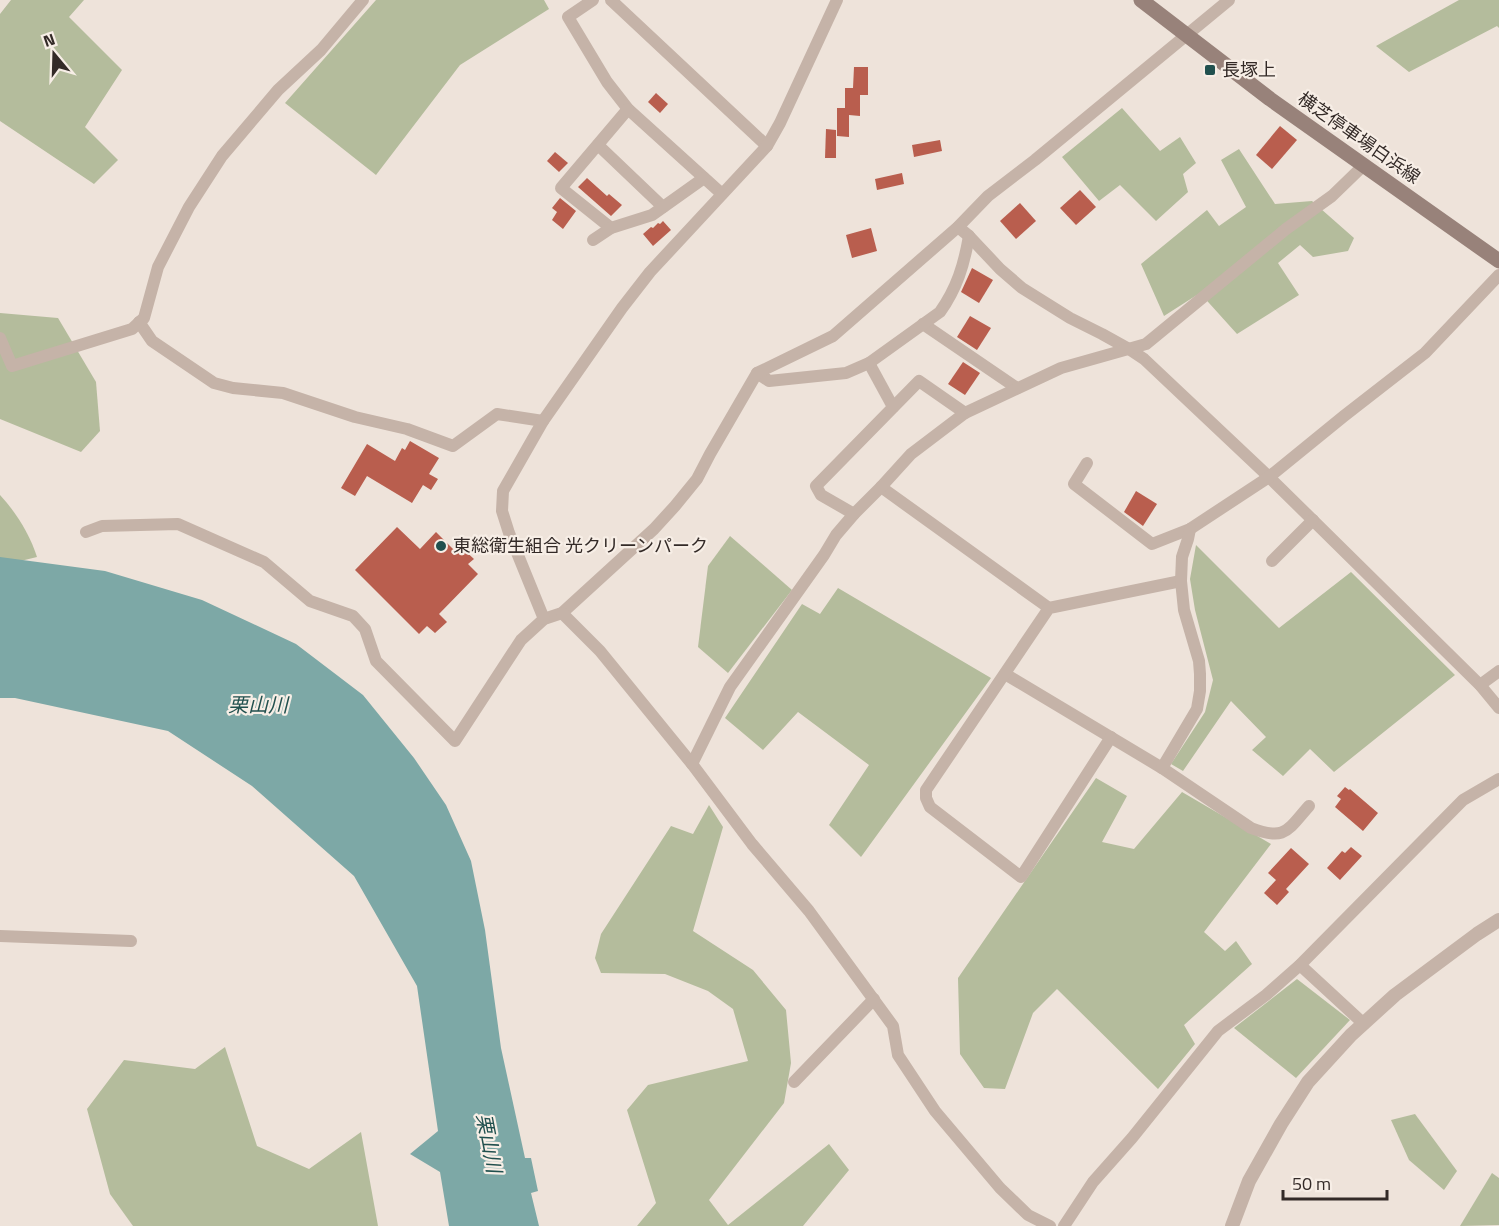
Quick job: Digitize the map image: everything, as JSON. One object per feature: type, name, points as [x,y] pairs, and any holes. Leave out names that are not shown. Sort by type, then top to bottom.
[{"type":"main road","name":"横芝停車場白浜線","points":[[1141,0],[1270,99],[1499,261]]},
{"type":"street","points":[[0,338],[12,366],[132,329],[144,318],[158,267],[189,207],[222,156],[278,90],[321,50],[363,0]]},
{"type":"street","points":[[593,0],[568,17],[607,82],[628,109],[722,194]]},
{"type":"street","points":[[611,0],[767,146]]},
{"type":"street","points":[[544,619],[509,533],[502,511],[503,491],[543,421],[629,299],[650,272],[767,146],[837,0]]},
{"type":"street","points":[[86,532],[102,526],[178,524],[264,562],[310,601],[353,616],[365,629],[376,661],[455,741],[520,640],[544,619],[562,613],[654,529],[698,479],[757,373],[833,336],[958,227],[988,196],[1229,0]]},
{"type":"street","points":[[611,228],[561,188],[628,109]]},
{"type":"street","points":[[598,144],[663,207]]},
{"type":"street","points":[[692,764],[730,687],[836,536],[911,454],[965,413],[1017,388],[1061,368],[1146,344],[1286,230],[1332,196],[1364,165]]},
{"type":"street","points":[[593,240],[611,228],[652,215],[704,178]]},
{"type":"street","points":[[958,227],[1022,288],[1144,359],[1313,520],[1480,685],[1499,708]]},
{"type":"street","points":[[757,373],[769,381],[846,373],[869,363],[940,312],[949,300],[961,274],[969,236]]},
{"type":"street","points":[[1087,463],[1074,484],[1152,544],[1190,529],[1269,477],[1425,353],[1499,274]]},
{"type":"street","points":[[139,322],[152,341],[214,383],[233,388],[283,393],[355,417],[407,429],[453,446],[497,414],[543,421]]},
{"type":"street","points":[[923,324],[1017,388]]},
{"type":"street","points":[[869,363],[893,407]]},
{"type":"street","points":[[854,514],[821,495],[816,486],[919,381],[965,413]]},
{"type":"street","points":[[881,487],[1049,608]]},
{"type":"street","points":[[1272,561],[1313,520]]},
{"type":"street","points":[[1162,768],[1197,710],[1200,691],[1199,660],[1184,610],[1180,581],[1182,557],[1190,529]]},
{"type":"street","points":[[1111,737],[1021,877],[930,807],[926,798],[926,790],[1049,608],[1180,581]]},
{"type":"street","points":[[562,613],[600,651],[692,764],[752,844],[809,911],[893,1026],[898,1055],[935,1111],[1000,1188],[1028,1215],[1050,1226]]},
{"type":"street","points":[[1480,685],[1499,671]]},
{"type":"street","points":[[1005,675],[1162,768],[1251,828],[1265,833],[1279,834],[1288,829],[1309,806]]},
{"type":"street","points":[[1064,1226],[1093,1182],[1132,1138],[1218,1031],[1300,965],[1463,800],[1499,779]]},
{"type":"street","points":[[1232,1226],[1249,1181],[1308,1082],[1351,1035],[1395,995],[1499,920]]},
{"type":"street","points":[[0,936],[131,941]]},
{"type":"street","points":[[1300,965],[1364,1024]]},
{"type":"street","points":[[794,1082],[873,999]]},
{"type":"green space","points":[[11,0],[84,0],[69,17],[122,70],[85,127],[118,160],[94,184],[0,121],[0,14]]},
{"type":"green space","points":[[376,0],[544,0],[549,9],[460,65],[376,175],[285,103]]},
{"type":"green space","points":[[1459,0],[1499,0],[1499,28],[1497,26],[1409,72],[1376,46]]},
{"type":"green space","points":[[1122,108],[1160,151],[1180,137],[1196,163],[1183,174],[1188,192],[1156,221],[1120,185],[1099,201],[1062,157]]},
{"type":"green space","points":[[1239,149],[1275,204],[1312,201],[1354,238],[1348,251],[1313,257],[1300,245],[1278,263],[1299,295],[1237,334],[1200,293],[1164,316],[1141,264],[1207,210],[1219,226],[1246,207],[1221,160]]},
{"type":"green space","points":[[0,313],[58,318],[96,382],[100,431],[81,452],[0,419]]},
{"type":"green space","points":[[0,495],[22,524],[37,557],[0,566]]},
{"type":"green space","points":[[730,536],[792,590],[728,673],[698,647],[708,566]]},
{"type":"green space","points":[[1196,545],[1279,628],[1351,572],[1455,675],[1334,772],[1310,749],[1283,776],[1252,750],[1266,737],[1231,701],[1183,771],[1171,764],[1205,712],[1213,680],[1195,610],[1190,579]]},
{"type":"green space","points":[[838,588],[991,678],[861,857],[829,825],[869,765],[798,712],[763,750],[725,718],[802,604],[820,614]]},
{"type":"green space","points":[[1096,778],[1127,796],[1102,842],[1134,849],[1182,792],[1271,844],[1204,932],[1225,951],[1236,941],[1252,964],[1184,1025],[1195,1044],[1158,1089],[1057,989],[1033,1013],[1005,1089],[984,1088],[960,1054],[958,978]]},
{"type":"green space","points":[[709,805],[723,827],[693,931],[753,970],[786,1010],[791,1063],[784,1103],[709,1200],[728,1225],[829,1144],[849,1170],[803,1226],[637,1226],[656,1203],[627,1110],[648,1085],[748,1061],[733,1009],[708,991],[665,974],[601,973],[595,958],[601,934],[671,826],[693,834]]},
{"type":"green space","points":[[1297,979],[1350,1020],[1296,1078],[1234,1028]]},
{"type":"green space","points":[[225,1047],[257,1146],[309,1169],[361,1132],[378,1226],[133,1226],[110,1194],[87,1109],[124,1060],[195,1069]]},
{"type":"green space","points":[[1415,1114],[1457,1171],[1444,1190],[1409,1160],[1391,1120]]},
{"type":"green space","points":[[1492,1173],[1499,1178],[1499,1225],[1460,1226]]},
{"type":"water","name":"栗山川","points":[[0,557],[105,571],[202,600],[296,644],[363,695],[414,758],[446,805],[471,861],[485,930],[501,1048],[525,1158],[531,1158],[538,1191],[531,1193],[539,1226],[449,1226],[440,1172],[410,1154],[438,1131],[417,986],[354,876],[252,786],[168,731],[15,698],[0,698]]},
{"type":"building","points":[[854,67],[868,67],[868,95],[860,95],[860,116],[849,115],[849,137],[837,136],[837,108],[845,108],[845,88],[853,88]]},
{"type":"building","points":[[656,93],[668,104],[660,113],[648,102]]},
{"type":"building","points":[[1280,126],[1297,140],[1272,169],[1256,155]]},
{"type":"building","points":[[826,129],[836,130],[836,158],[825,158]]},
{"type":"building","points":[[940,140],[942,151],[914,157],[912,145]]},
{"type":"building","points":[[555,152],[568,163],[559,172],[547,161]]},
{"type":"building","points":[[902,173],[904,184],[877,190],[875,179]]},
{"type":"building","points":[[587,178],[607,196],[609,194],[622,205],[611,216],[578,187]]},
{"type":"building","points":[[1080,190],[1096,207],[1076,225],[1060,208]]},
{"type":"building","points":[[560,198],[576,211],[563,229],[552,220],[557,212],[552,208]]},
{"type":"building","points":[[1020,203],[1036,221],[1016,239],[1000,221]]},
{"type":"building","points":[[663,221],[671,230],[653,246],[643,234]]},
{"type":"building","points":[[871,228],[877,251],[852,258],[846,235]]},
{"type":"building","points":[[972,268],[993,280],[979,303],[961,292]]},
{"type":"building","points":[[970,316],[991,328],[977,350],[957,337]]},
{"type":"building","points":[[963,362],[980,373],[965,395],[948,384]]},
{"type":"building","points":[[410,441],[439,458],[429,474],[438,479],[431,490],[423,485],[412,503],[367,476],[355,496],[341,488],[367,444],[395,461],[402,448],[405,450]]},
{"type":"building","points":[[1136,491],[1157,504],[1143,526],[1124,512]]},
{"type":"building","points":[[397,527],[420,549],[436,532],[456,552],[461,547],[474,559],[468,564],[478,574],[439,614],[447,622],[435,633],[427,626],[419,634],[355,570]]},
{"type":"building","points":[[1345,787],[1378,813],[1363,831],[1335,807],[1341,799],[1337,796]]},
{"type":"building","points":[[1351,847],[1362,856],[1340,880],[1327,868],[1342,851],[1345,853]]},
{"type":"building","points":[[1291,848],[1309,864],[1286,889],[1289,892],[1277,905],[1264,893],[1276,880],[1268,873]]},
{"type":"place","name":"長塚上","points":[[1210,70]]},
{"type":"place","name":"東総衛生組合 光クリーンパーク","points":[[441,546]]}]
